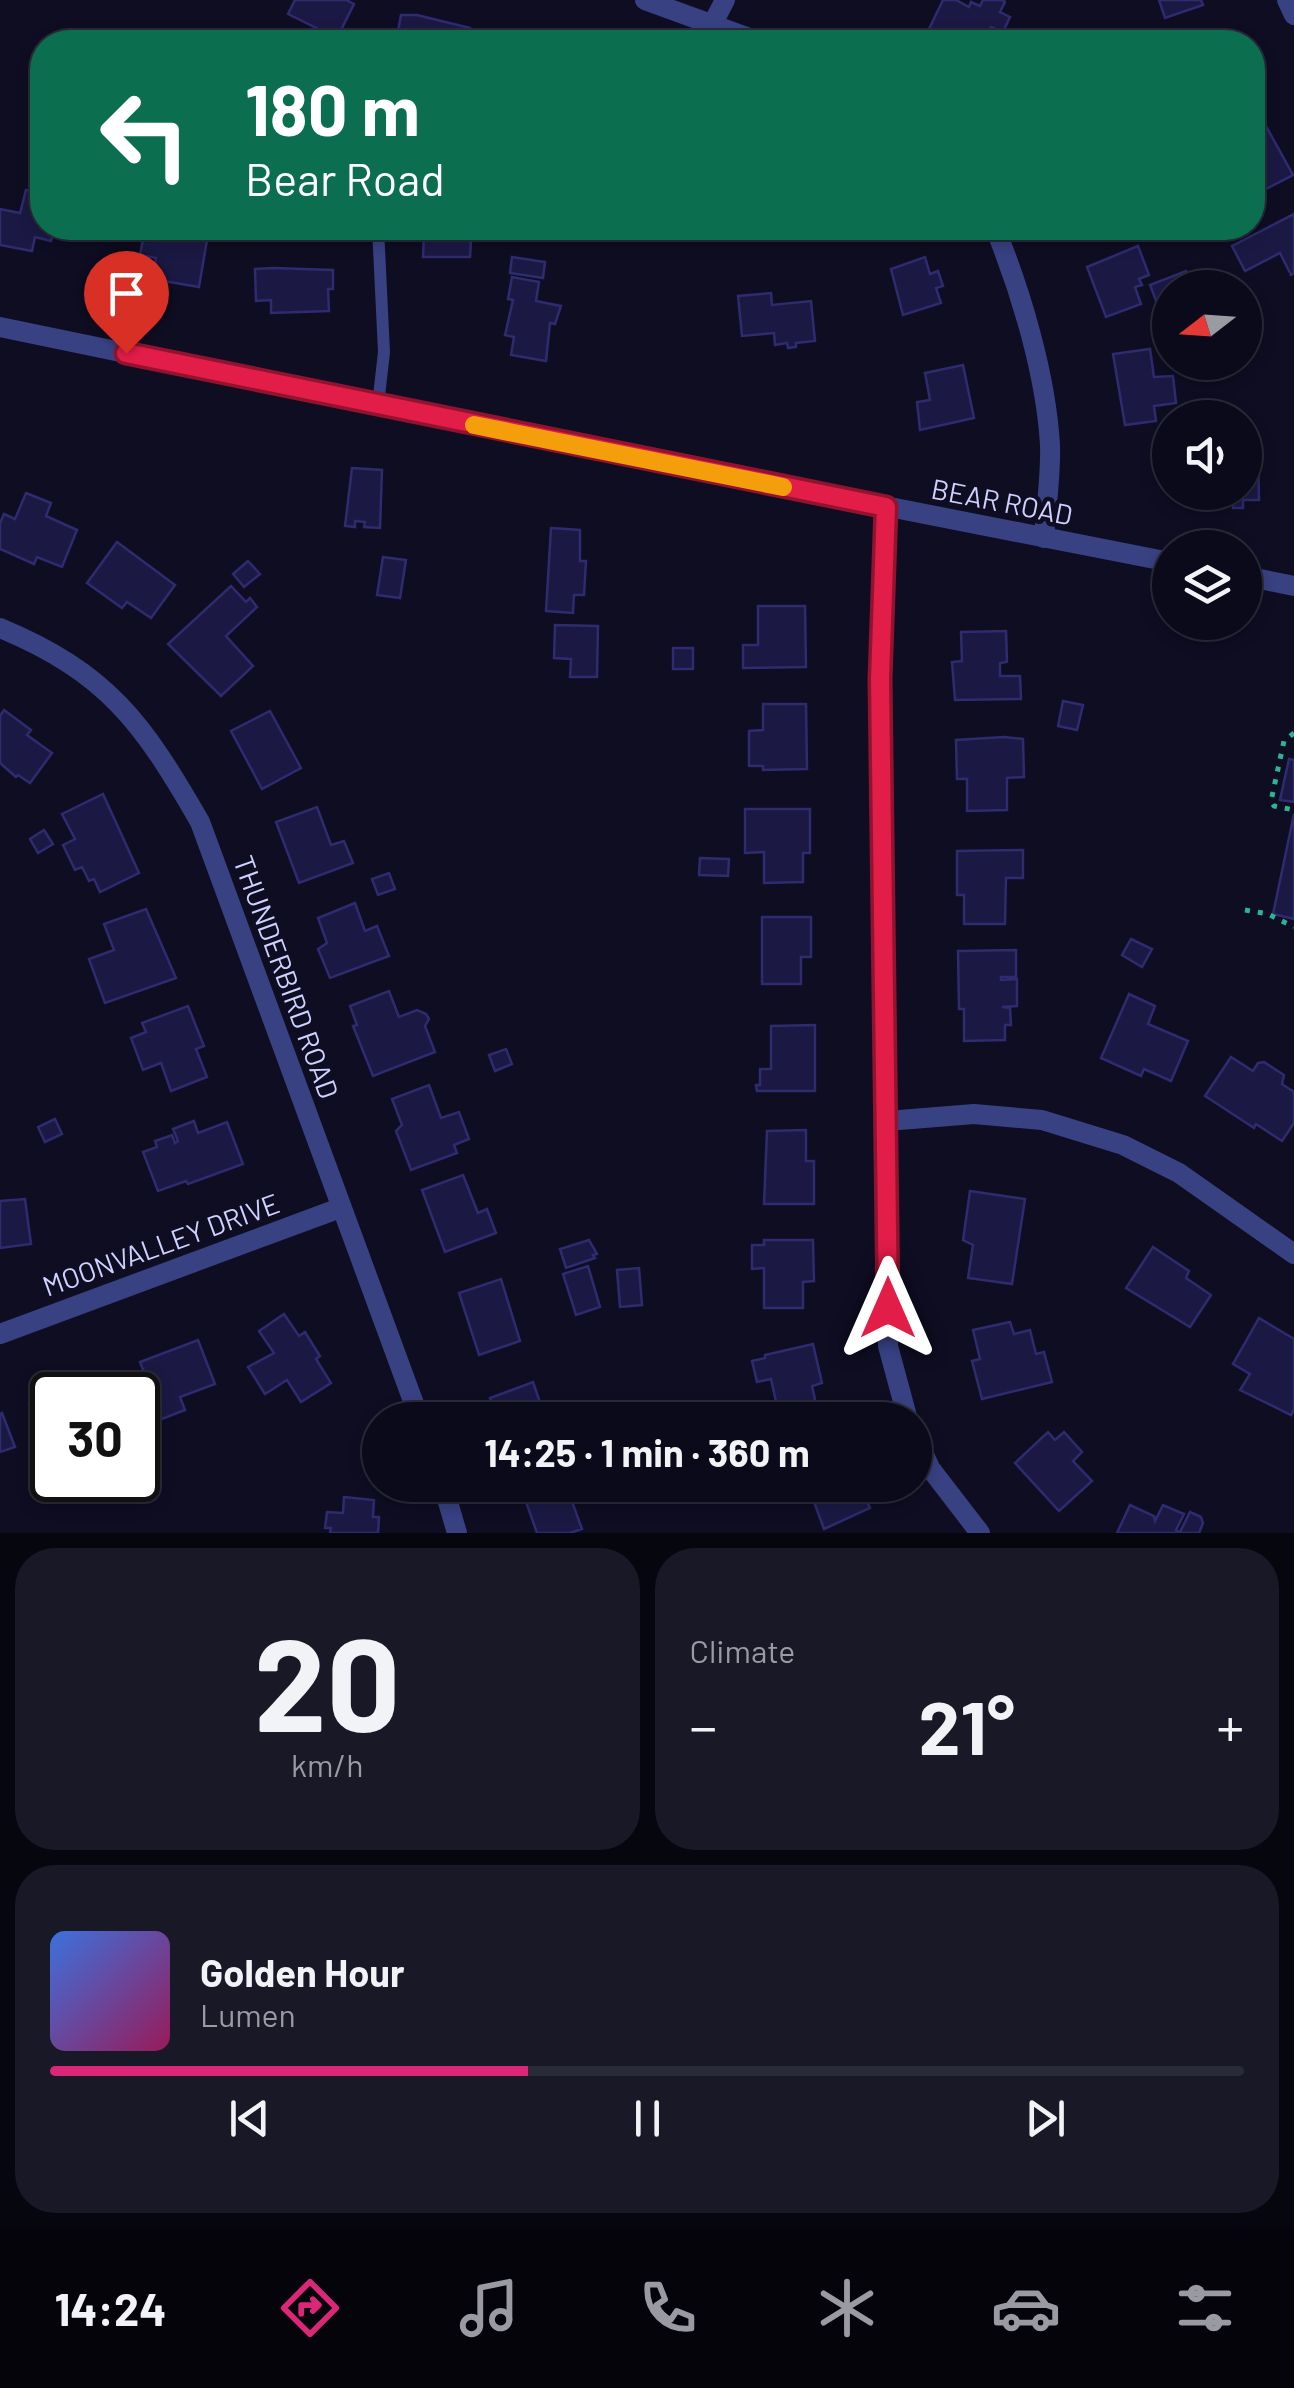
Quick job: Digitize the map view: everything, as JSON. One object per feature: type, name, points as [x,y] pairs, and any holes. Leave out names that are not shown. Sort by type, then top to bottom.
[{"type":"street","points":[[646,0],[726,30]]},
{"type":"street","points":[[712,25],[724,0]]},
{"type":"street","points":[[1287,0],[1294,15]]},
{"type":"street","points":[[1000,240],[1042,382],[1050,446],[1044,538]]},
{"type":"street","name":"BEAR ROAD","points":[[0,327],[1152,559]]},
{"type":"street","points":[[886,507],[880,679],[888,1346],[903,1402]]},
{"type":"street","points":[[1262,579],[1294,586]]},
{"type":"street","name":"THUNDERBIRD ROAD","points":[[0,628],[41,645],[83,670],[124,707],[176,780],[200,822],[413,1402]]},
{"type":"street","points":[[887,1121],[974,1114],[1024,1118],[1123,1145],[1179,1173],[1294,1254]]},
{"type":"street","name":"MOONVALLEY DRIVE","points":[[0,1334],[340,1208]]},
{"type":"street","points":[[932,1471],[980,1533]]},
{"type":"street","points":[[448,1502],[457,1533]]},
{"type":"lane","points":[[378,405],[384,352],[379,240]]},
{"type":"path","points":[[1294,733],[1284,742],[1270,801],[1274,806],[1294,810]]},
{"type":"path","points":[[1245,910],[1268,914],[1294,927]]},
{"type":"building","points":[[295,0],[346,0],[354,4],[341,30],[321,30],[288,14]]},
{"type":"building","points":[[943,0],[956,0],[969,7],[971,2],[980,6],[983,0],[1002,0],[1005,2],[1000,12],[1010,17],[1004,30],[929,29]]},
{"type":"building","points":[[1159,0],[1201,0],[1203,5],[1165,18]]},
{"type":"building","points":[[401,15],[470,28],[470,30],[398,30]]},
{"type":"building","points":[[1265,126],[1293,175],[1265,189]]},
{"type":"building","points":[[26,190],[30,191],[32,251],[0,245],[0,209],[20,213]]},
{"type":"building","points":[[1294,214],[1294,273],[1291,275],[1280,253],[1244,270],[1232,246],[1244,240],[1265,240],[1265,229]]},
{"type":"building","points":[[143,240],[207,240],[199,287],[152,279],[156,258],[140,255]]},
{"type":"building","points":[[424,240],[471,241],[470,257],[423,257]]},
{"type":"building","points":[[1138,246],[1149,275],[1139,279],[1142,285],[1135,287],[1141,304],[1106,317],[1087,267]]},
{"type":"building","points":[[512,257],[545,262],[543,278],[510,273]]},
{"type":"building","points":[[925,257],[930,274],[938,271],[943,286],[936,288],[941,303],[903,315],[891,269]]},
{"type":"building","points":[[255,269],[333,270],[333,289],[328,289],[329,311],[271,313],[271,300],[256,301]]},
{"type":"building","points":[[512,277],[539,282],[536,301],[561,306],[555,324],[550,323],[546,361],[511,355],[514,337],[505,335],[513,300],[508,299]]},
{"type":"building","points":[[771,293],[772,305],[811,301],[815,341],[788,348],[787,343],[775,345],[774,333],[742,336],[738,296]]},
{"type":"building","points":[[1150,349],[1152,380],[1173,380],[1176,400],[1152,400],[1152,422],[1125,425],[1113,354]]},
{"type":"building","points":[[963,365],[974,418],[920,430],[917,402],[930,400],[925,373]]},
{"type":"building","points":[[352,468],[382,470],[380,528],[364,527],[365,522],[355,521],[355,527],[345,526]]},
{"type":"building","points":[[26,493],[51,503],[46,516],[77,530],[62,567],[37,557],[34,564],[0,549],[4,514],[15,519]]},
{"type":"building","points":[[551,528],[580,530],[580,561],[586,561],[584,595],[574,595],[573,613],[546,611]]},
{"type":"building","points":[[117,542],[175,585],[151,618],[127,602],[122,608],[87,583]]},
{"type":"building","points":[[383,557],[406,560],[400,598],[377,595]]},
{"type":"building","points":[[248,561],[260,574],[244,587],[233,574]]},
{"type":"building","points":[[231,586],[246,602],[250,598],[257,607],[226,636],[253,666],[221,696],[168,644]]},
{"type":"building","points":[[758,606],[805,606],[806,667],[743,668],[743,645],[758,645]]},
{"type":"building","points":[[555,625],[598,626],[597,677],[570,677],[571,659],[554,658]]},
{"type":"building","points":[[1006,631],[1007,662],[1000,663],[1000,676],[1020,676],[1021,699],[955,700],[952,662],[962,661],[961,632]]},
{"type":"building","points":[[673,648],[693,648],[693,669],[673,669]]},
{"type":"building","points":[[1063,701],[1083,705],[1077,730],[1058,726]]},
{"type":"building","points":[[763,704],[806,704],[807,769],[763,770],[763,766],[749,766],[749,731],[763,730]]},
{"type":"building","points":[[4,710],[31,730],[27,735],[52,753],[30,783],[0,763],[0,716]]},
{"type":"building","points":[[270,711],[301,768],[262,789],[231,731]]},
{"type":"building","points":[[1023,739],[1024,777],[1007,778],[1007,810],[967,811],[967,779],[957,779],[956,740]]},
{"type":"building","points":[[1289,759],[1294,760],[1294,802],[1280,800]]},
{"type":"building","points":[[103,794],[139,873],[100,892],[82,867],[75,870],[63,845],[75,839],[62,814]]},
{"type":"building","points":[[317,807],[331,845],[344,841],[353,863],[299,883],[276,822]]},
{"type":"building","points":[[745,809],[810,809],[810,853],[803,853],[803,882],[764,883],[764,852],[745,853]]},
{"type":"building","points":[[1294,814],[1294,919],[1273,914]]},
{"type":"building","points":[[44,830],[53,844],[38,853],[30,839]]},
{"type":"building","points":[[1023,850],[1023,878],[1006,878],[1005,924],[964,924],[964,895],[957,895],[957,851]]},
{"type":"building","points":[[700,858],[729,859],[728,876],[699,875]]},
{"type":"building","points":[[389,873],[395,889],[378,895],[372,879]]},
{"type":"building","points":[[355,903],[365,931],[377,926],[389,956],[330,978],[318,949],[327,943],[318,918]]},
{"type":"building","points":[[146,909],[176,978],[105,1003],[89,959],[114,950],[104,924]]},
{"type":"building","points":[[762,917],[811,917],[811,957],[801,957],[801,984],[762,984]]},
{"type":"building","points":[[1131,939],[1152,949],[1142,967],[1122,955]]},
{"type":"building","points":[[1016,950],[1016,977],[1001,977],[1017,979],[1017,1006],[1002,1007],[1010,1008],[1011,1025],[1005,1025],[1005,1040],[964,1041],[958,951]]},
{"type":"building","points":[[389,991],[399,1017],[417,1010],[426,1014],[429,1019],[425,1026],[435,1052],[373,1076],[353,1026],[357,1025],[350,1006]]},
{"type":"building","points":[[1129,994],[1155,1006],[1148,1024],[1188,1041],[1171,1081],[1144,1069],[1141,1076],[1101,1058]]},
{"type":"building","points":[[188,1006],[204,1046],[196,1049],[207,1077],[171,1091],[161,1063],[143,1070],[131,1038],[146,1032],[142,1023]]},
{"type":"building","points":[[815,1025],[815,1091],[757,1091],[760,1069],[771,1069],[771,1026]]},
{"type":"building","points":[[506,1049],[512,1064],[495,1071],[489,1055]]},
{"type":"building","points":[[1231,1057],[1253,1071],[1258,1063],[1264,1062],[1284,1075],[1282,1084],[1294,1092],[1294,1123],[1282,1141],[1205,1096]]},
{"type":"building","points":[[429,1085],[441,1118],[459,1112],[469,1139],[454,1145],[457,1153],[411,1170],[396,1131],[402,1125],[392,1099]]},
{"type":"building","points":[[55,1119],[62,1134],[45,1142],[38,1127]]},
{"type":"building","points":[[194,1121],[198,1133],[227,1122],[243,1164],[158,1191],[143,1152],[157,1147],[155,1141],[172,1135],[175,1143],[178,1141],[173,1129]]},
{"type":"building","points":[[806,1130],[806,1161],[814,1161],[814,1204],[764,1204],[767,1131]]},
{"type":"building","points":[[463,1175],[478,1213],[487,1209],[496,1233],[445,1252],[422,1190]]},
{"type":"building","points":[[970,1191],[1025,1199],[1012,1284],[968,1278],[973,1245],[963,1240]]},
{"type":"building","points":[[25,1199],[31,1244],[0,1248],[0,1201]]},
{"type":"building","points":[[589,1240],[597,1254],[593,1255],[595,1258],[566,1268],[560,1249]]},
{"type":"building","points":[[764,1240],[813,1240],[814,1281],[803,1282],[803,1308],[764,1308],[764,1268],[752,1269],[752,1245],[764,1245]]},
{"type":"building","points":[[1153,1247],[1189,1271],[1186,1278],[1211,1295],[1190,1327],[1126,1288]]},
{"type":"building","points":[[588,1266],[600,1307],[576,1315],[563,1274]]},
{"type":"building","points":[[639,1268],[642,1305],[620,1307],[617,1270]]},
{"type":"building","points":[[501,1279],[520,1341],[479,1355],[459,1293]]},
{"type":"building","points":[[284,1314],[299,1336],[305,1332],[331,1383],[301,1402],[287,1380],[265,1394],[248,1367],[274,1353],[259,1331]]},
{"type":"building","points":[[1259,1318],[1294,1339],[1291,1415],[1240,1390],[1250,1374],[1233,1364]]},
{"type":"building","points":[[1010,1322],[1014,1334],[1030,1330],[1036,1354],[1044,1352],[1052,1382],[982,1399],[972,1361],[980,1359],[973,1330]]},
{"type":"building","points":[[198,1340],[215,1384],[180,1397],[185,1410],[162,1419],[160,1372],[144,1372],[140,1362]]},
{"type":"building","points":[[813,1344],[822,1383],[812,1386],[816,1402],[776,1402],[771,1379],[757,1382],[752,1361]]},
{"type":"building","points":[[533,1382],[540,1402],[491,1402],[490,1398]]},
{"type":"building","points":[[0,1414],[15,1447],[0,1452]]},
{"type":"building","points":[[1048,1432],[1055,1440],[1064,1432],[1082,1452],[1073,1461],[1092,1481],[1059,1511],[1015,1463]]},
{"type":"building","points":[[344,1497],[374,1502],[373,1517],[379,1517],[378,1533],[330,1533],[331,1528],[325,1528],[327,1512],[343,1513]]},
{"type":"building","points":[[526,1502],[572,1502],[582,1529],[537,1533]]},
{"type":"building","points":[[814,1502],[867,1502],[870,1508],[824,1529]]},
{"type":"building","points":[[1130,1505],[1154,1516],[1155,1521],[1163,1505],[1184,1514],[1176,1530],[1180,1532],[1190,1512],[1201,1517],[1203,1523],[1199,1533],[1117,1533]]},
{"type":"slow traffic","points":[[474,425],[783,487]]},
{"type":"route","points":[[126,353],[886,507],[880,679],[888,1308]]}]
